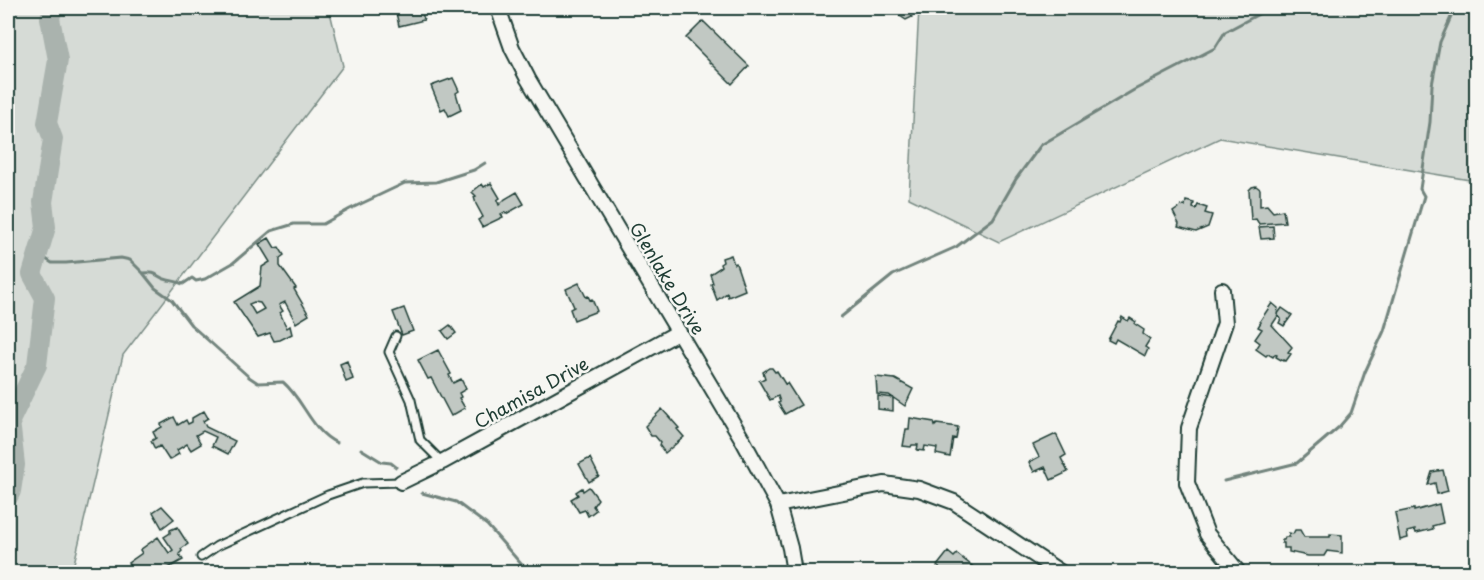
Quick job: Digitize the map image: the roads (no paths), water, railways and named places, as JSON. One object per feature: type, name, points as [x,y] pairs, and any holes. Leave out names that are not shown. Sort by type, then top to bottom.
[{"type":"street","name":"Glenlake Drive","points":[[498,8],[512,48],[528,79],[741,437],[778,505],[790,548],[794,573]]},
{"type":"street","points":[[1222,290],[1225,323],[1189,428],[1187,483],[1206,534],[1238,573]]},
{"type":"street","name":"Chamisa Drive","points":[[401,482],[442,462],[679,332]]},
{"type":"street","points":[[778,505],[884,484],[920,489],[954,502],[1060,573]]},
{"type":"street","points":[[1471,573],[1476,572]]},
{"type":"lane","points":[[396,336],[389,352],[411,400],[420,440],[442,462]]},
{"type":"lane","points":[[201,557],[217,546],[328,495],[363,483],[401,482]]},
{"type":"waterway","points":[[8,497],[15,465],[10,421],[37,365],[45,298],[32,274],[46,227],[43,202],[53,139],[47,123],[58,60],[50,18],[53,8]]},
{"type":"waterway","points":[[841,317],[893,275],[956,247],[993,219],[1016,179],[1041,145],[1134,90],[1215,48],[1225,32],[1270,8]]},
{"type":"waterway","points":[[1224,481],[1297,463],[1339,427],[1351,413],[1365,372],[1384,331],[1424,196],[1420,189],[1430,122],[1432,85],[1440,42],[1451,17],[1450,8]]},
{"type":"waterway","points":[[38,254],[52,263],[121,258],[130,260],[143,273],[152,273],[183,284],[192,278],[196,281],[205,279],[233,263],[271,231],[294,224],[323,224],[405,183],[436,182],[474,170],[485,163]]},
{"type":"waterway","points":[[143,273],[155,288],[172,300],[191,325],[249,377],[258,383],[283,382],[297,397],[321,431],[337,443]]},
{"type":"waterway","points":[[361,449],[382,462],[391,463],[396,467]]},
{"type":"waterway","points":[[422,493],[456,502],[487,525],[522,565],[542,571],[565,572]]}]
